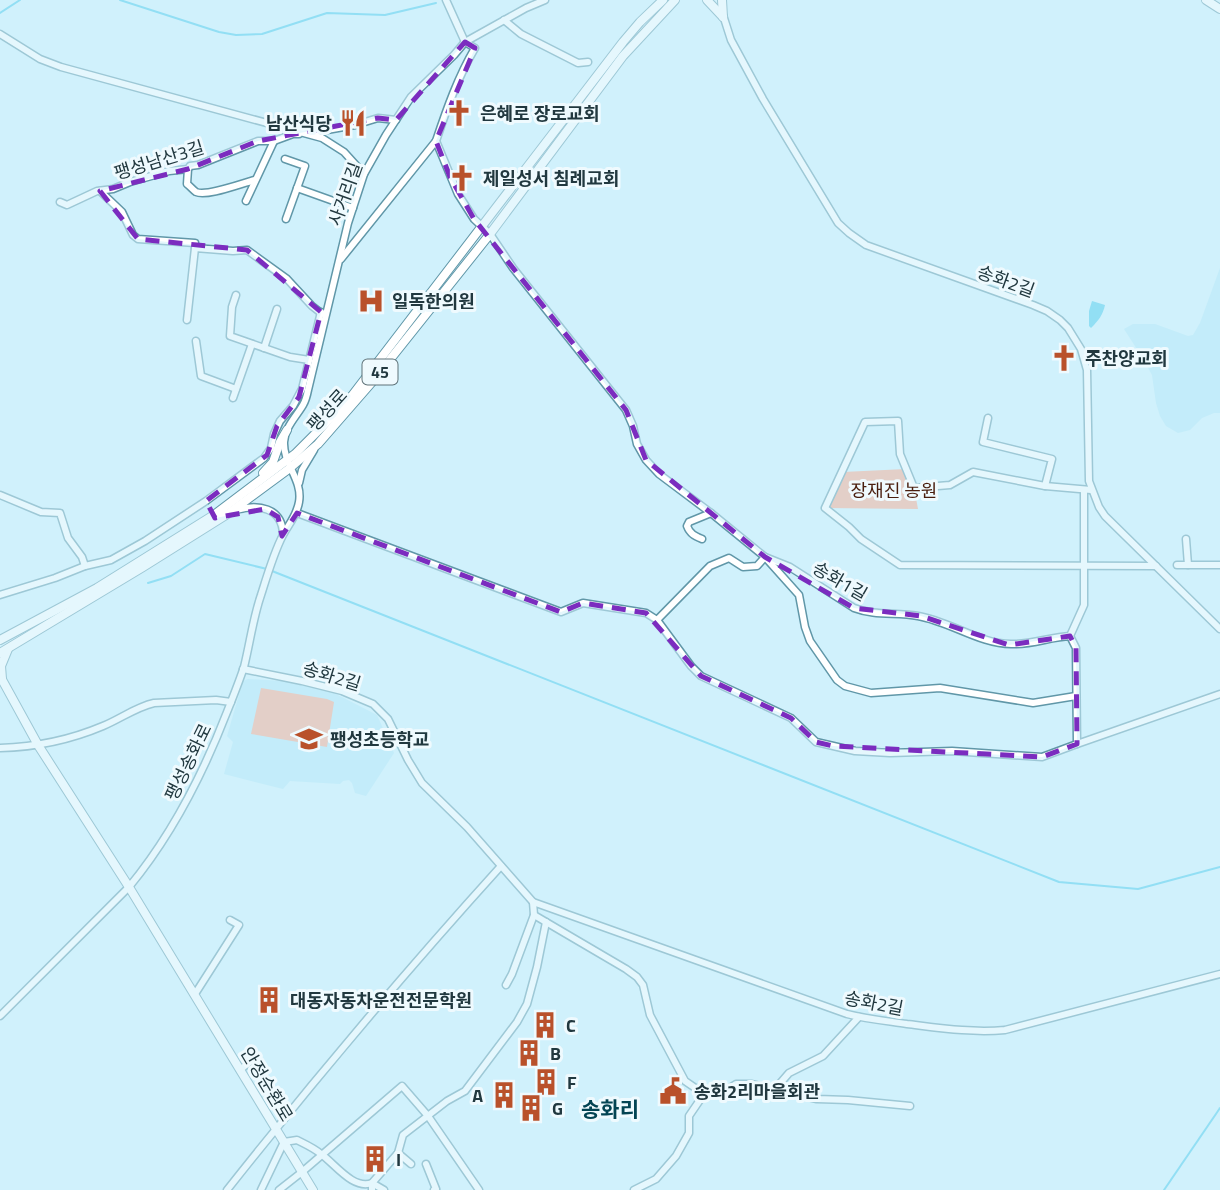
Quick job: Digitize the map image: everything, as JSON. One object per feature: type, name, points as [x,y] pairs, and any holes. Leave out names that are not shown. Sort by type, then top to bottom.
[{"type":"main road","name":"팽성로","points":[[0,640],[97,588],[214,516],[257,481],[289,464],[348,401],[623,42],[663,0]]},
{"type":"main road","name":"팽성로","points":[[0,653],[229,513],[318,444],[372,382],[490,234],[623,56],[675,0]]},
{"type":"main road","points":[[707,0],[723,17]]},
{"type":"main road","points":[[720,0],[723,17]]},
{"type":"main road","points":[[1206,0],[1220,9]]},
{"type":"main road","points":[[257,481],[273,462],[287,430]]},
{"type":"main road","points":[[1,678],[3,660],[13,645]]},
{"type":"main road","name":"안정순환로","points":[[1,678],[38,745],[130,887],[313,1190]]},
{"type":"street","points":[[339,261],[436,141],[452,94],[475,48],[465,42],[446,0]]},
{"type":"street","name":"사거리길","points":[[287,430],[304,403],[324,313],[364,174],[396,120],[411,97],[465,42],[545,0]]},
{"type":"street","name":"송화2길","points":[[723,17],[731,40],[763,99],[838,223],[849,233],[866,245],[1047,311],[1068,328],[1082,349],[1087,370],[1087,490],[1105,516],[1220,629]]},
{"type":"street","points":[[504,20],[521,34],[578,62],[588,62]]},
{"type":"street","points":[[0,34],[40,59],[61,67],[322,138],[344,152],[364,174]]},
{"type":"street","name":"팽성남산3길","points":[[60,202],[67,205],[130,182],[169,171],[188,169],[258,141],[274,141],[293,134],[355,125],[378,118],[396,120]]},
{"type":"street","points":[[246,201],[274,141]]},
{"type":"street","name":"송화1길","points":[[436,141],[458,194],[474,219],[490,234],[513,268],[626,410],[637,444],[646,460],[659,474],[765,557],[790,567],[865,612],[921,616],[1010,645],[1070,636]]},
{"type":"street","points":[[285,159],[304,166],[286,219]]},
{"type":"street","points":[[188,169],[187,184],[200,193],[255,180]]},
{"type":"street","points":[[297,188],[353,208]]},
{"type":"street","points":[[100,191],[122,212],[133,235],[138,239],[195,243],[187,320]]},
{"type":"street","points":[[0,594],[111,560],[206,501],[270,452],[276,426],[293,407],[302,389],[324,313],[312,306],[287,279],[247,250],[195,248]]},
{"type":"street","points":[[236,295],[232,307],[230,336],[290,357],[309,360]]},
{"type":"street","points":[[264,348],[278,309]]},
{"type":"street","points":[[196,341],[201,376],[236,389]]},
{"type":"street","points":[[233,398],[252,344]]},
{"type":"street","points":[[988,418],[983,442],[1052,459],[1045,486]]},
{"type":"street","points":[[1077,744],[1076,648],[1070,636],[1084,605],[1085,566],[1087,490],[1045,486],[973,472],[950,485],[914,488],[900,454],[898,421],[865,422],[825,508],[861,539],[900,565],[1085,566],[1156,566]]},
{"type":"street","points":[[287,430],[284,442],[289,464],[299,483]]},
{"type":"street","points":[[299,483],[302,470],[318,444]]},
{"type":"street","name":"팽성송화로","points":[[0,1016],[130,887],[162,843],[189,796],[218,734],[243,669],[260,597],[282,536],[297,513],[299,483]]},
{"type":"street","points":[[0,495],[41,512],[61,513],[68,538],[82,557],[85,566]]},
{"type":"street","points":[[206,501],[214,516]]},
{"type":"street","points":[[229,513],[254,507],[270,510],[280,520],[282,536]]},
{"type":"street","points":[[297,513],[561,612],[583,603],[646,613],[657,620],[701,676],[791,718],[816,742],[855,751],[952,751],[1042,757],[1220,694]]},
{"type":"street","points":[[702,539],[689,532],[687,526],[698,517],[711,513]]},
{"type":"street","points":[[1186,540],[1188,565]]},
{"type":"street","points":[[657,620],[710,566],[729,558],[743,567],[757,566],[765,557],[799,595],[810,640],[836,680],[845,686],[871,693],[940,688],[1033,703],[1076,696]]},
{"type":"street","points":[[1177,565],[1220,565]]},
{"type":"street","name":"송화2길","points":[[243,669],[342,691],[373,704],[388,719],[422,783],[467,827],[533,902],[859,1017],[966,1031],[1005,1030],[1220,974]]},
{"type":"street","points":[[0,748],[38,745],[75,737],[147,705],[208,700],[231,702]]},
{"type":"street","points":[[227,1190],[442,931],[501,866]]},
{"type":"street","points":[[506,985],[534,915],[533,902]]},
{"type":"street","points":[[534,915],[637,977],[643,985],[650,1015],[685,1081],[704,1094],[722,1093],[736,1084],[751,1084],[817,1099],[910,1106]]},
{"type":"street","points":[[195,994],[239,925],[230,920]]},
{"type":"street","points":[[372,1186],[398,1153],[403,1135],[447,1101],[465,1091],[517,1022],[527,1004],[546,922]]},
{"type":"street","points":[[776,1088],[789,1073],[823,1056],[859,1017]]},
{"type":"street","points":[[240,1070],[253,1059]]},
{"type":"street","points":[[279,1190],[402,1086],[428,1116],[479,1190]]},
{"type":"street","points":[[634,1190],[656,1179],[676,1156],[689,1133],[689,1116],[704,1094]]},
{"type":"street","points":[[261,1190],[284,1142],[297,1140],[322,1154],[352,1182],[359,1186],[384,1190]]},
{"type":"street","points":[[398,1153],[411,1164]]},
{"type":"street","points":[[426,1164],[436,1189],[434,1190]]},
{"type":"highlighted area","points":[[465,42],[475,48],[436,141],[450,177],[474,219],[626,410],[646,460],[765,557],[854,608],[921,616],[1009,645],[1070,636],[1076,648],[1077,744],[1042,757],[833,746],[816,742],[791,718],[701,676],[646,613],[583,603],[561,612],[297,513],[282,536],[278,517],[265,509],[215,518],[206,501],[267,455],[277,426],[299,397],[321,312],[247,250],[138,239],[100,191],[188,169],[258,141],[378,118],[396,120]]},
{"type":"shaded area","points":[[1220,268],[1220,413],[1202,418],[1190,430],[1178,433],[1166,426],[1160,416],[1152,375],[1124,329],[1133,324],[1155,324],[1188,336],[1193,335]]},
{"type":"shaded area","name":"팽성초등학교","points":[[243,681],[283,681],[334,693],[377,715],[394,753],[366,796],[355,793],[349,780],[340,784],[290,781],[283,789],[224,774],[233,742],[227,736]]},
{"type":"green space","name":"장재진 농원","points":[[906,469],[914,488],[918,509],[825,508],[843,472]]},
{"type":"green space","points":[[261,688],[334,702],[327,747],[251,734]]},
{"type":"water","points":[[1092,301],[1105,305],[1100,318],[1091,328],[1089,311]]},
{"type":"waterway","points":[[0,13],[20,0]]},
{"type":"waterway","points":[[120,0],[236,35],[262,34],[327,13],[385,15],[436,3]]},
{"type":"waterway","points":[[148,583],[171,576],[205,554],[267,569]]},
{"type":"waterway","points":[[272,571],[1059,882],[1138,889],[1220,867]]},
{"type":"waterway","points":[[1164,1190],[1220,1108]]},
{"type":"place","name":"은혜로 장로교회","points":[[459,113]]},
{"type":"place","name":"남산식당","points":[[353,123]]},
{"type":"place","name":"제일성서 침례교회","points":[[462,178]]},
{"type":"place","name":"일독한의원","points":[[371,301]]},
{"type":"place","name":"주찬양교회","points":[[1064,358]]},
{"type":"place","name":"팽성초등학교","points":[[309,739]]},
{"type":"place","name":"대동자동차운전전문학원","points":[[269,1000]]},
{"type":"place","name":"C","points":[[545,1025]]},
{"type":"place","name":"B","points":[[529,1053]]},
{"type":"place","name":"F","points":[[546,1082]]},
{"type":"place","name":"송화2리마을회관","points":[[673,1091]]},
{"type":"place","name":"A","points":[[504,1095]]},
{"type":"place","name":"G","points":[[531,1108]]},
{"type":"place","name":"I","points":[[375,1159]]},
{"type":"district","name":"송화리","points":[[610,1109]]}]
